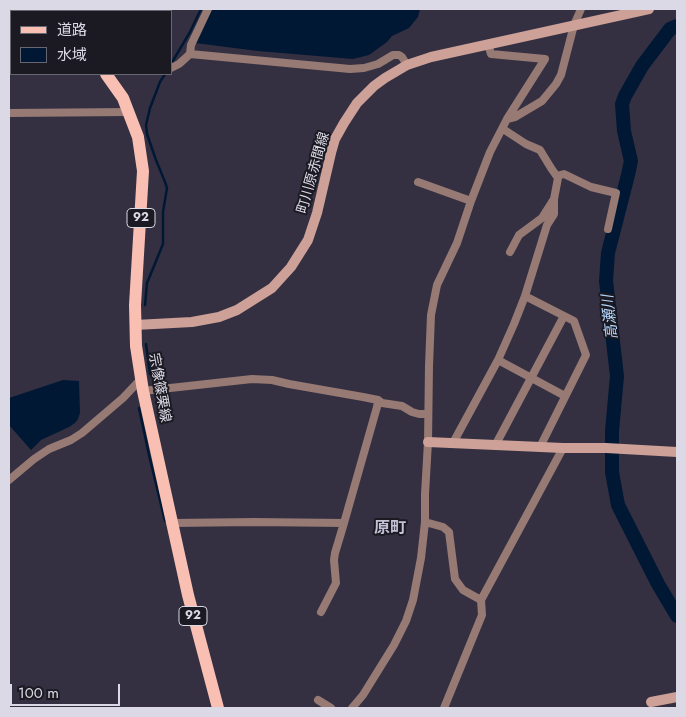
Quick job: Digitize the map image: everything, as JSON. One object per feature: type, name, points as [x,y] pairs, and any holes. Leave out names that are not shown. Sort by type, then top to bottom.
[{"type":"main road","name":"町川原赤間線","points":[[135,325],[192,322],[219,317],[237,310],[272,288],[291,267],[308,240],[317,213],[335,139],[357,103],[385,78],[407,65],[431,57],[649,9]]},
{"type":"main road","name":"宗像篠栗線","points":[[111,75],[123,98],[138,137],[143,170],[135,305],[136,346],[142,385],[188,595],[218,708]]},
{"type":"main road","points":[[428,442],[677,452]]},
{"type":"main road","points":[[651,702],[677,697]]},
{"type":"street","points":[[172,68],[190,54],[191,44],[208,9]]},
{"type":"street","points":[[507,120],[542,101],[556,84],[561,75],[574,25],[581,9]]},
{"type":"street","points":[[352,708],[363,695],[394,645],[406,621],[413,600],[421,558],[425,522],[431,315],[437,285],[457,243],[490,152],[514,108],[545,60],[490,54],[488,44]]},
{"type":"street","points":[[190,54],[350,69],[378,64],[393,55],[399,54],[407,65]]},
{"type":"street","points":[[9,113],[129,112]]},
{"type":"street","points":[[453,443],[498,360],[514,324],[525,296],[547,225],[554,214],[557,176],[540,150],[526,144],[503,128]]},
{"type":"street","points":[[557,176],[564,174],[591,187],[616,193],[608,230]]},
{"type":"street","points":[[418,182],[471,201]]},
{"type":"street","points":[[510,252],[519,235],[542,218],[554,199]]},
{"type":"street","points":[[525,296],[574,321],[586,355],[540,447]]},
{"type":"street","points":[[496,444],[564,316]]},
{"type":"street","points":[[498,360],[565,396]]},
{"type":"street","points":[[9,480],[34,459],[82,433],[123,398],[142,385],[252,378],[272,380],[378,400],[382,403],[402,406],[419,414],[428,414]]},
{"type":"street","points":[[321,612],[336,583],[335,553],[378,400]]},
{"type":"street","points":[[444,708],[482,615],[481,600],[563,448]]},
{"type":"street","points":[[425,522],[443,527],[449,532],[455,579],[463,590],[481,600]]},
{"type":"street","points":[[172,523],[344,524]]},
{"type":"street","points":[[318,700],[331,708]]},
{"type":"water","points":[[210,9],[420,9],[418,17],[409,28],[392,36],[369,55],[353,59],[258,51],[195,43]]},
{"type":"water","points":[[63,380],[79,381],[80,413],[78,419],[69,427],[41,440],[31,450],[9,425],[9,398]]},
{"type":"waterway","points":[[172,62],[201,9]]},
{"type":"waterway","name":"高瀬川","points":[[677,26],[670,29],[642,66],[622,104],[624,131],[631,161],[608,253],[606,281],[617,376],[612,431],[612,472],[618,505],[658,584],[677,616]]},
{"type":"waterway","points":[[145,305],[147,283],[163,244],[163,212],[167,188],[147,134],[146,125],[150,108],[164,75]]},
{"type":"waterway","points":[[146,344],[150,374]]},
{"type":"waterway","points":[[139,408],[165,521]]},
{"type":"district","name":"原町","points":[[390,529]]}]
